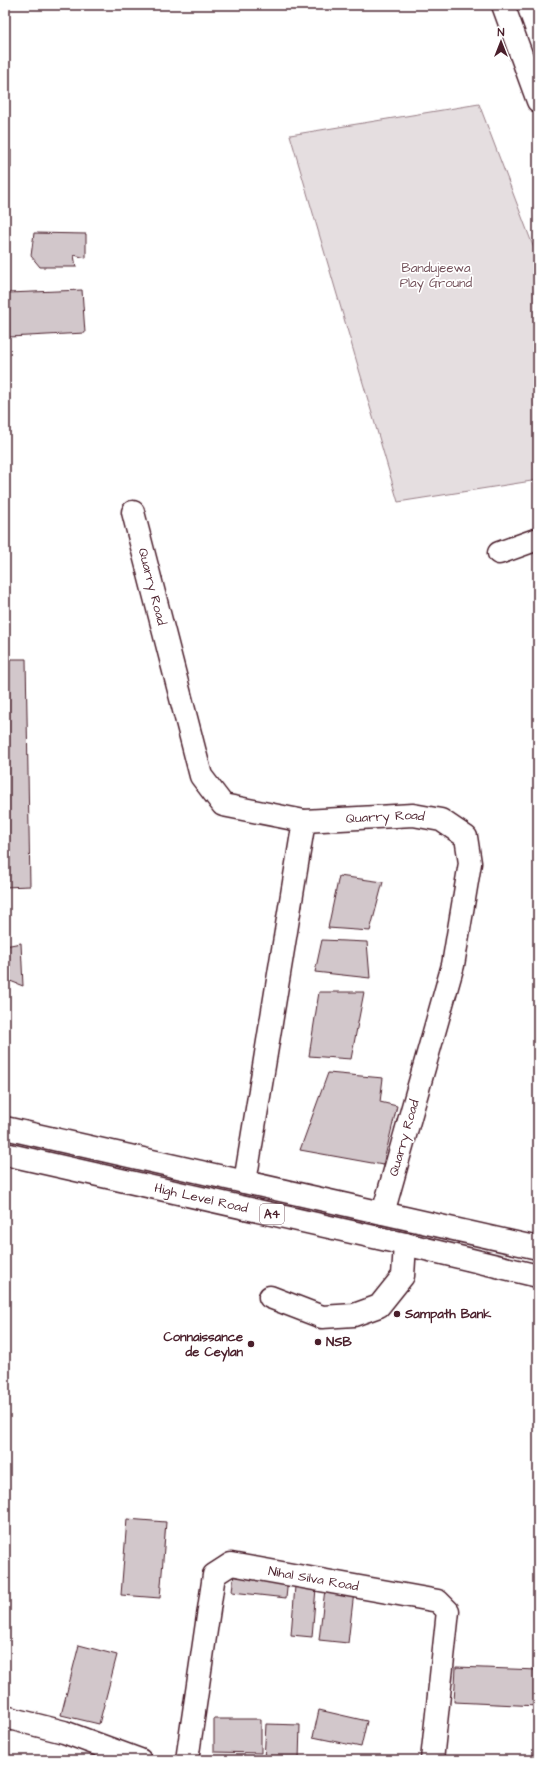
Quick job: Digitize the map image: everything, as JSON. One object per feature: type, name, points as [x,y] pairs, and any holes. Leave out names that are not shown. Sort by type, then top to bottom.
[{"type":"main road","points":[[503,5],[538,102]]},
{"type":"main road","name":"Quarry Road","points":[[133,512],[201,776],[223,805],[304,821],[414,815],[441,820],[466,837],[470,863],[453,965],[383,1213]]},
{"type":"main road","points":[[499,553],[538,539]]},
{"type":"main road","points":[[245,1182],[304,821]]},
{"type":"main road","name":"High Level Road","points":[[8,1128],[538,1248]]},
{"type":"main road","name":"High Level Road","points":[[5,1154],[405,1244],[538,1276]]},
{"type":"main road","points":[[270,1297],[322,1317],[354,1315],[379,1306],[403,1276],[405,1244]]},
{"type":"main road","name":"Nihal Silva Road","points":[[187,1760],[214,1575],[231,1564],[438,1601],[448,1611],[432,1760]]},
{"type":"main road","points":[[5,1717],[64,1732],[140,1760]]},
{"type":"green space","name":"Bandujeewa Play Ground","points":[[479,104],[538,259],[538,480],[398,502],[290,135]]},
{"type":"building","points":[[5,150],[11,150],[11,168],[5,170]]},
{"type":"building","points":[[34,233],[86,234],[86,258],[74,255],[76,267],[40,267],[31,256]]},
{"type":"building","points":[[82,290],[85,333],[9,337],[8,293]]},
{"type":"building","points":[[5,659],[26,659],[30,886],[5,887]]},
{"type":"building","points":[[339,876],[383,882],[370,931],[328,928]]},
{"type":"building","points":[[322,940],[367,942],[370,978],[315,972]]},
{"type":"building","points":[[21,943],[23,986],[5,979],[5,946]]},
{"type":"building","points":[[319,992],[364,992],[351,1059],[309,1056]]},
{"type":"building","points":[[328,1073],[383,1078],[380,1102],[397,1106],[383,1165],[300,1150]]},
{"type":"building","points":[[127,1519],[166,1522],[160,1598],[121,1595]]},
{"type":"building","points":[[234,1573],[288,1579],[286,1598],[232,1592]]},
{"type":"building","points":[[295,1586],[316,1588],[312,1637],[291,1635]]},
{"type":"building","points":[[325,1589],[354,1592],[348,1643],[319,1640]]},
{"type":"building","points":[[79,1645],[117,1655],[99,1724],[61,1715]]},
{"type":"building","points":[[456,1667],[538,1670],[538,1706],[454,1702]]},
{"type":"building","points":[[319,1710],[367,1721],[361,1747],[313,1737]]},
{"type":"building","points":[[214,1719],[261,1719],[261,1753],[214,1752]]},
{"type":"building","points":[[266,1724],[300,1725],[299,1760],[264,1760]]},
{"type":"place","name":"Sampath Bank","points":[[397,1314]]},
{"type":"place","name":"NSB","points":[[318,1342]]},
{"type":"place","name":"Connaissance de Ceylan","points":[[251,1344]]}]
